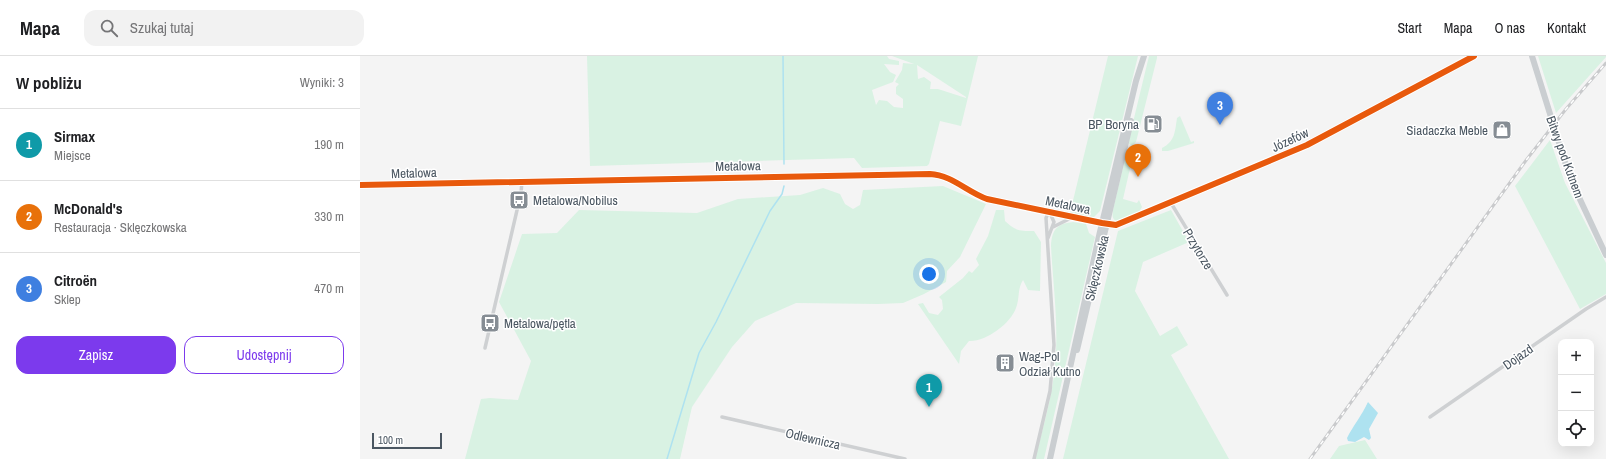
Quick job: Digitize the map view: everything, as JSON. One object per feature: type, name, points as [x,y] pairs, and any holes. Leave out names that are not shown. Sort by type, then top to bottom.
[{"type":"main road","name":"Sklęczkowska","points":[[1050,459],[1064,399],[1071,378],[1136,81],[1144,56]]},
{"type":"main road","name":"Bitwy pod Kutnem","points":[[1532,56],[1570,178],[1606,255]]},
{"type":"street","points":[[1462,56],[1465,61]]},
{"type":"street","name":"Józefów","points":[[1105,223],[1116,224],[1171,203],[1307,145],[1474,56]]},
{"type":"street","name":"Metalowa","points":[[360,185],[930,174],[946,177],[987,200],[1105,223]]},
{"type":"street","points":[[485,348],[521,193],[522,181]]},
{"type":"street","name":"Przytorze","points":[[1171,203],[1227,295]]},
{"type":"street","points":[[1048,239],[1054,222],[1049,211]]},
{"type":"street","points":[[1034,459],[1050,391],[1053,368],[1054,346],[1047,255],[1048,239],[1046,218],[1049,211]]},
{"type":"street","points":[[1053,227],[1073,217]]},
{"type":"street","name":"Dojazd","points":[[1430,417],[1586,309],[1606,297]]},
{"type":"street","name":"Odlewnicza","points":[[722,418],[905,459]]},
{"type":"green space","points":[[587,56],[887,56],[889,59],[899,61],[899,65],[884,64],[890,72],[896,75],[893,82],[872,90],[876,105],[879,100],[887,101],[894,107],[903,108],[903,99],[896,94],[896,87],[899,84],[895,82],[902,70],[903,63],[914,64],[892,56],[978,56],[961,126],[940,121],[929,164],[927,166],[862,168],[854,158],[590,166]],"holes":[[[917,65],[966,97],[938,89],[930,89],[931,82],[924,77],[918,79]]]},
{"type":"green space","points":[[1108,56],[1138,56],[1100,211],[1093,218],[1070,213]]},
{"type":"green space","points":[[1149,56],[1157,56],[1157,58],[1136,142],[1132,146],[1128,143]]},
{"type":"green space","points":[[1538,56],[1606,56],[1606,57],[1556,113]]},
{"type":"green space","points":[[1180,116],[1191,142],[1194,141],[1194,143],[1168,151],[1162,151],[1162,148],[1170,143],[1175,132],[1177,118]]},
{"type":"green space","points":[[1550,140],[1565,183],[1606,263],[1606,294],[1580,309],[1515,186]]},
{"type":"green space","points":[[1134,151],[1123,199],[1137,203],[1139,200],[1142,207],[1139,212],[1119,222],[1113,218],[1113,210],[1125,159]]},
{"type":"green space","points":[[943,186],[986,204],[960,257],[947,271],[946,282],[903,303],[796,303],[755,321],[732,347],[692,407],[680,459],[465,459],[481,399],[490,398],[518,400],[531,361],[499,302],[522,234],[557,233],[579,210],[697,213],[738,199],[800,195],[823,188],[840,194],[845,204],[853,209],[860,205],[863,190]]},
{"type":"green space","points":[[996,210],[1004,210],[1005,221],[1015,229],[1034,231],[1041,242],[1040,291],[1028,290],[1023,280],[1020,287],[1016,308],[1009,320],[990,335],[969,341],[961,351],[959,364],[918,304],[923,303],[929,313],[938,315],[943,309],[942,300],[939,297],[963,278],[969,271],[972,273],[979,265],[976,259],[988,236]]},
{"type":"green space","points":[[1171,210],[1189,242],[1143,262],[1135,291],[1160,336],[1177,326],[1188,345],[1171,355],[1229,459],[1063,459],[1118,231]]},
{"type":"green space","points":[[1073,222],[1086,224],[1089,233],[1095,237],[1044,459],[1035,459],[1054,378],[1055,366],[1056,321],[1051,246],[1052,236],[1059,226]]},
{"type":"green space","points":[[1365,440],[1377,459],[1330,459],[1339,446]]},
{"type":"water","points":[[1368,402],[1378,413],[1369,429],[1371,438],[1369,440],[1364,437],[1355,442],[1348,441],[1347,438]]},
{"type":"waterway","points":[[783,56],[784,164]]},
{"type":"waterway","points":[[667,459],[699,353],[716,322],[770,211],[782,194],[784,186]]},
{"type":"railway","points":[[1310,459],[1527,159],[1566,109],[1606,63]]},
{"type":"cycle path","points":[[360,185],[930,174],[945,177],[987,199],[1116,225],[1307,145],[1474,56]]},
{"type":"place","name":"BP Boryna","points":[[1153,124]]},
{"type":"place","name":"Citroën","points":[[1220,125]]},
{"type":"place","name":"Siadaczka Meble","points":[[1502,130]]},
{"type":"place","name":"McDonald's","points":[[1138,177]]},
{"type":"place","name":"Metalowa/Nobilus","points":[[519,200]]},
{"type":"place","name":"Metalowa/pętla","points":[[490,323]]},
{"type":"place","name":"Wag-Pol Odział Kutno","points":[[1005,363]]},
{"type":"place","name":"Sirmax","points":[[929,407]]}]
